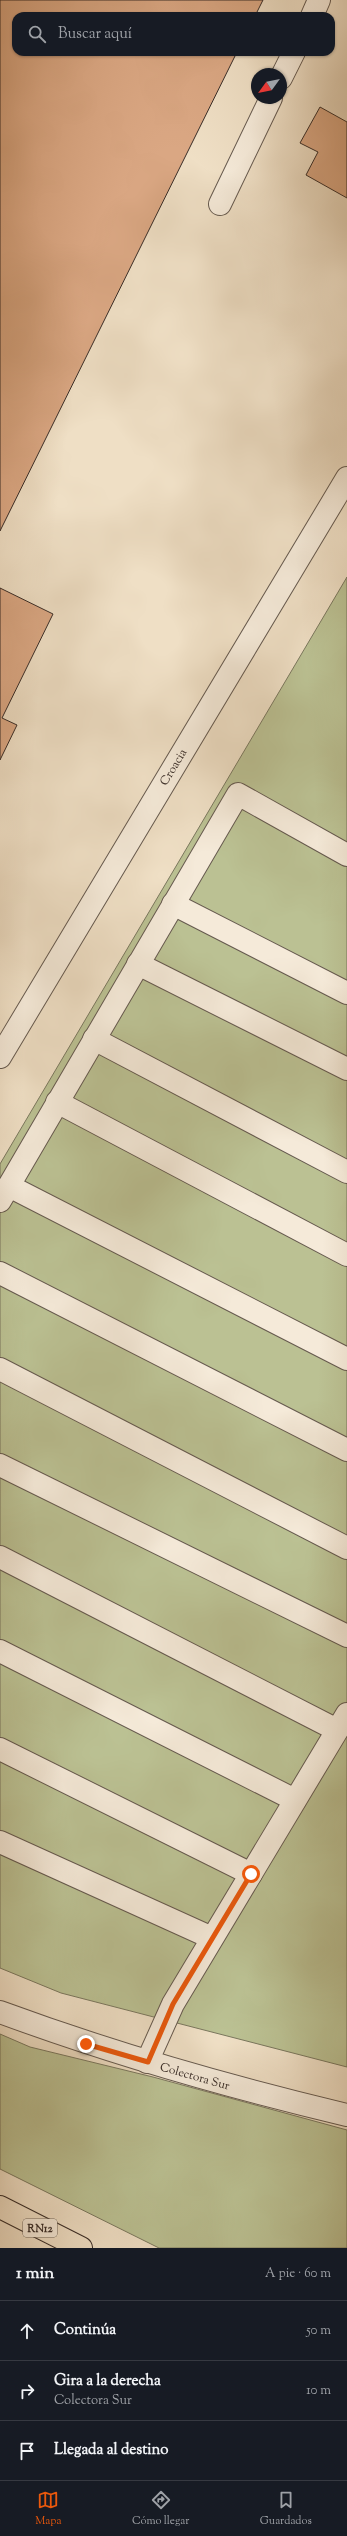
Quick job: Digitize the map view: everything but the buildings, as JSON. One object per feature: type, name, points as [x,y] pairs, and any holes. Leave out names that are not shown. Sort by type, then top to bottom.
[{"type":"highway","name":"RN12","points":[[0,2207],[81,2248]]},
{"type":"street","points":[[314,12],[319,0]]},
{"type":"street","points":[[286,68],[292,56]]},
{"type":"street","points":[[220,204],[268,104]]},
{"type":"street","name":"Croacia","points":[[0,1058],[347,478]]},
{"type":"street","points":[[347,855],[238,794],[4,1193],[347,1359]]},
{"type":"street","points":[[173,904],[347,993]]},
{"type":"street","points":[[138,964],[347,1069]]},
{"type":"street","points":[[94,1039],[347,1172]]},
{"type":"street","points":[[57,1102],[347,1255]]},
{"type":"street","points":[[0,1273],[347,1450]]},
{"type":"street","points":[[0,1369],[347,1548]]},
{"type":"street","points":[[0,1465],[347,1636]]},
{"type":"street","points":[[0,1557],[342,1722],[173,2004],[148,2062]]},
{"type":"street","points":[[0,1651],[295,1800]]},
{"type":"street","points":[[0,1749],[251,1874]]},
{"type":"street","points":[[0,1842],[212,1938]]},
{"type":"street","name":"Colectora Sur","points":[[0,2012],[86,2044],[247,2091],[347,2115]]},
{"type":"green space","points":[[347,577],[347,2067],[61,1993],[0,1968],[0,1164]]},
{"type":"green space","points":[[0,2034],[30,2047],[153,2077],[347,2130],[347,2248],[159,2248],[0,2169]]},
{"type":"route","points":[[86,2044],[148,2062],[173,2004],[251,1874]]}]
